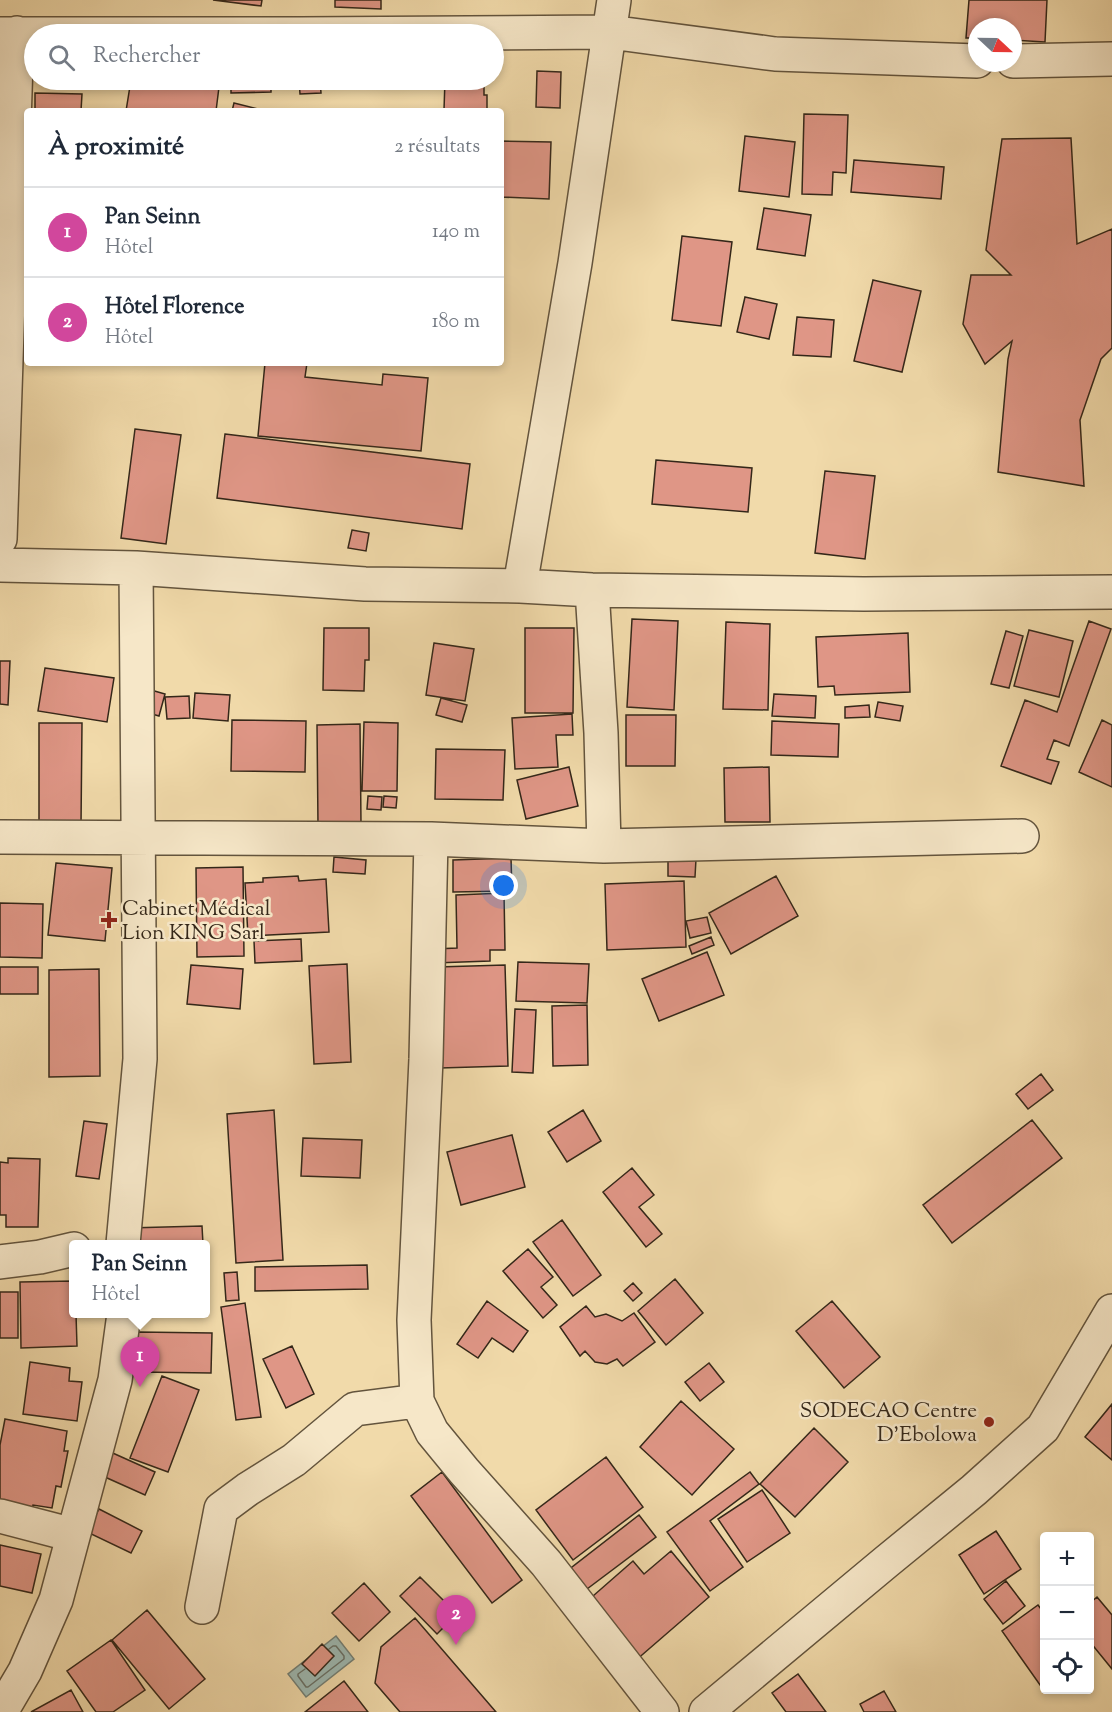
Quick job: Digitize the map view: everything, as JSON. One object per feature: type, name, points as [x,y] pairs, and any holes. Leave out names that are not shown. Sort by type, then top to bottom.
[{"type":"street","points":[[520,586],[575,263],[614,0]]},
{"type":"street","points":[[504,33],[610,32],[775,54],[968,61]]},
{"type":"street","points":[[0,539],[8,33],[24,33]]},
{"type":"street","points":[[1022,61],[1112,59]]},
{"type":"street","points":[[0,565],[136,568],[365,584],[520,586],[592,590],[864,594],[1112,592]]},
{"type":"street","points":[[114,1240],[140,1059],[136,568]]},
{"type":"street","points":[[592,590],[601,733],[604,846]]},
{"type":"street","points":[[0,837],[431,839],[604,846],[1022,836]]},
{"type":"street","points":[[431,839],[426,1059],[414,1320],[417,1401],[432,1432],[546,1563],[662,1712]]},
{"type":"street","points":[[0,1262],[69,1251]]},
{"type":"street","points":[[706,1712],[974,1490],[1043,1428],[1112,1311]]},
{"type":"street","points":[[1,1712],[25,1671],[56,1600],[115,1380],[123,1318]]},
{"type":"street","points":[[202,1607],[221,1509],[294,1460],[355,1409],[417,1401]]},
{"type":"street","points":[[0,1516],[73,1535]]},
{"type":"water","points":[[336,1636],[354,1659],[306,1697],[288,1674]]},
{"type":"building","points":[[213,0],[262,0],[261,6]]},
{"type":"building","points":[[335,0],[381,0],[381,9],[335,7]]},
{"type":"building","points":[[969,0],[1047,0],[1045,42],[1022,41],[1022,18],[968,18],[968,38],[966,38]]},
{"type":"building","points":[[537,71],[561,72],[560,108],[536,107]]},
{"type":"building","points":[[129,90],[219,90],[216,108],[126,108]]},
{"type":"building","points":[[231,90],[271,90],[271,92],[231,93]]},
{"type":"building","points":[[300,90],[321,90],[321,93],[300,94]]},
{"type":"building","points":[[445,90],[484,90],[484,95],[487,95],[487,108],[444,108]]},
{"type":"building","points":[[35,93],[82,94],[81,108],[35,108]]},
{"type":"building","points":[[234,103],[254,108],[233,108]]},
{"type":"building","points":[[804,114],[848,115],[846,173],[833,172],[832,195],[802,194]]},
{"type":"building","points":[[745,136],[795,142],[789,197],[739,191]]},
{"type":"building","points":[[1071,138],[1077,244],[1112,229],[1112,348],[1101,359],[1080,420],[1084,486],[998,472],[1008,359],[1012,341],[985,364],[963,324],[971,275],[1011,275],[986,250],[1002,139]]},
{"type":"building","points":[[504,141],[551,142],[549,199],[504,197]]},
{"type":"building","points":[[854,160],[944,167],[941,199],[851,192]]},
{"type":"building","points":[[764,208],[811,215],[805,256],[757,249]]},
{"type":"building","points":[[682,236],[732,242],[721,326],[672,320]]},
{"type":"building","points":[[873,280],[921,291],[902,372],[854,361]]},
{"type":"building","points":[[745,297],[777,304],[769,339],[737,332]]},
{"type":"building","points":[[797,317],[834,320],[831,357],[793,355]]},
{"type":"building","points":[[265,366],[307,366],[305,377],[382,385],[383,374],[428,378],[421,451],[258,436]]},
{"type":"building","points":[[135,429],[181,435],[166,544],[121,538]]},
{"type":"building","points":[[225,434],[470,464],[462,529],[217,498]]},
{"type":"building","points":[[656,460],[752,468],[748,512],[652,504]]},
{"type":"building","points":[[825,471],[875,476],[865,559],[815,553]]},
{"type":"building","points":[[352,530],[369,533],[366,551],[348,548]]},
{"type":"building","points":[[632,619],[678,621],[674,710],[627,707]]},
{"type":"building","points":[[1089,621],[1111,629],[1069,746],[1054,740],[1047,759],[1059,762],[1051,784],[1001,766],[1025,700],[1057,712]]},
{"type":"building","points":[[726,622],[770,624],[768,710],[723,709]]},
{"type":"building","points":[[324,628],[369,628],[369,660],[365,660],[364,691],[323,690]]},
{"type":"building","points":[[525,628],[574,628],[573,713],[525,713]]},
{"type":"building","points":[[1029,630],[1073,641],[1059,697],[1014,686]]},
{"type":"building","points":[[1006,631],[1023,636],[1009,688],[991,684]]},
{"type":"building","points":[[908,633],[910,692],[835,695],[834,686],[818,687],[816,637]]},
{"type":"building","points":[[434,643],[474,649],[465,701],[426,695]]},
{"type":"building","points":[[0,661],[10,661],[8,705],[0,704]]},
{"type":"building","points":[[45,668],[114,678],[107,722],[38,711]]},
{"type":"building","points":[[151,690],[165,694],[159,716],[145,712]]},
{"type":"building","points":[[195,693],[230,695],[228,721],[193,718]]},
{"type":"building","points":[[774,694],[816,696],[815,718],[772,716]]},
{"type":"building","points":[[189,696],[190,718],[167,719],[165,697]]},
{"type":"building","points":[[441,698],[467,705],[462,722],[436,715]]},
{"type":"building","points":[[878,702],[903,706],[900,721],[875,717]]},
{"type":"building","points":[[869,705],[870,717],[845,718],[845,707]]},
{"type":"building","points":[[572,714],[573,735],[556,735],[558,767],[515,769],[512,718]]},
{"type":"building","points":[[626,715],[676,715],[675,766],[626,766]]},
{"type":"building","points":[[232,720],[306,721],[305,772],[231,771]]},
{"type":"building","points":[[1102,720],[1112,725],[1112,787],[1079,772]]},
{"type":"building","points":[[772,721],[839,724],[838,757],[771,755]]},
{"type":"building","points":[[364,722],[398,723],[397,791],[362,791]]},
{"type":"building","points":[[39,723],[82,723],[81,825],[39,825]]},
{"type":"building","points":[[360,724],[361,824],[318,825],[317,725]]},
{"type":"building","points":[[436,749],[505,750],[503,800],[435,799]]},
{"type":"building","points":[[569,767],[578,806],[526,819],[517,780]]},
{"type":"building","points":[[769,767],[770,822],[725,822],[724,768]]},
{"type":"building","points":[[368,796],[382,797],[381,810],[367,809]]},
{"type":"building","points":[[384,796],[397,797],[396,808],[383,807]]},
{"type":"building","points":[[334,857],[366,860],[365,874],[333,872]]},
{"type":"building","points":[[511,858],[512,891],[453,892],[453,860]]},
{"type":"building","points":[[668,858],[696,859],[695,877],[668,876]]},
{"type":"building","points":[[56,863],[112,868],[105,941],[48,935]]},
{"type":"building","points":[[243,867],[244,956],[197,957],[196,868]]},
{"type":"building","points":[[298,876],[299,881],[326,879],[329,932],[248,936],[245,883],[263,882],[263,878]]},
{"type":"building","points":[[776,876],[798,916],[731,954],[709,913]]},
{"type":"building","points":[[684,881],[686,947],[607,950],[605,884]]},
{"type":"building","points":[[504,893],[505,950],[490,950],[490,961],[434,963],[434,949],[457,948],[456,895]]},
{"type":"building","points":[[0,903],[43,904],[42,958],[0,957]]},
{"type":"building","points":[[707,917],[711,933],[690,938],[686,921]]},
{"type":"building","points":[[711,937],[714,945],[692,954],[689,946]]},
{"type":"building","points":[[301,939],[302,961],[255,963],[254,941]]},
{"type":"building","points":[[707,952],[724,995],[659,1021],[642,979]]},
{"type":"building","points":[[518,962],[589,964],[587,1003],[516,1001]]},
{"type":"building","points":[[347,964],[351,1062],[314,1064],[309,966]]},
{"type":"building","points":[[191,965],[243,969],[240,1009],[187,1004]]},
{"type":"building","points":[[505,965],[508,1066],[440,1068],[437,967]]},
{"type":"building","points":[[0,967],[38,967],[38,994],[0,994]]},
{"type":"building","points":[[99,969],[100,1076],[49,1077],[49,970]]},
{"type":"building","points":[[587,1005],[588,1065],[553,1066],[552,1006]]},
{"type":"building","points":[[515,1009],[536,1010],[533,1073],[512,1072]]},
{"type":"building","points":[[1041,1074],[1053,1090],[1028,1109],[1016,1094]]},
{"type":"building","points":[[274,1110],[283,1260],[236,1263],[227,1114]]},
{"type":"building","points":[[583,1110],[601,1141],[567,1162],[548,1132]]},
{"type":"building","points":[[1032,1120],[1062,1158],[952,1243],[923,1205]]},
{"type":"building","points":[[84,1121],[107,1124],[99,1179],[76,1176]]},
{"type":"building","points":[[512,1135],[525,1187],[461,1205],[447,1152]]},
{"type":"building","points":[[303,1138],[362,1140],[360,1178],[301,1176]]},
{"type":"building","points":[[8,1158],[40,1159],[38,1227],[6,1227],[6,1215],[0,1215],[0,1162],[8,1163]]},
{"type":"building","points":[[632,1168],[654,1195],[639,1207],[662,1234],[646,1247],[603,1192]]},
{"type":"building","points":[[562,1220],[601,1275],[573,1296],[533,1242]]},
{"type":"building","points":[[202,1226],[203,1240],[128,1240],[128,1228]]},
{"type":"building","points":[[528,1249],[553,1277],[541,1287],[557,1305],[543,1318],[503,1271]]},
{"type":"building","points":[[367,1265],[368,1289],[255,1291],[255,1267]]},
{"type":"building","points":[[237,1272],[239,1300],[226,1301],[224,1273]]},
{"type":"building","points":[[675,1279],[703,1313],[666,1345],[638,1311]]},
{"type":"building","points":[[69,1281],[69,1318],[76,1318],[77,1346],[21,1348],[20,1282]]},
{"type":"building","points":[[633,1283],[642,1293],[633,1301],[624,1291]]},
{"type":"building","points":[[0,1292],[18,1292],[18,1338],[0,1338]]},
{"type":"building","points":[[487,1301],[528,1331],[513,1352],[492,1338],[478,1358],[457,1344]]},
{"type":"building","points":[[832,1301],[880,1357],[844,1388],[796,1331]]},
{"type":"building","points":[[245,1303],[261,1417],[236,1420],[221,1307]]},
{"type":"building","points":[[586,1306],[595,1317],[606,1314],[622,1321],[634,1313],[655,1342],[623,1366],[617,1359],[607,1364],[595,1362],[585,1351],[580,1356],[560,1327]]},
{"type":"building","points":[[138,1332],[212,1333],[211,1373],[138,1372]]},
{"type":"building","points":[[292,1346],[314,1394],[286,1408],[263,1359]]},
{"type":"building","points":[[30,1362],[70,1368],[69,1381],[82,1382],[77,1421],[23,1414]]},
{"type":"building","points":[[709,1363],[724,1382],[700,1401],[685,1382]]},
{"type":"building","points":[[162,1376],[199,1390],[168,1472],[130,1458]]},
{"type":"building","points":[[681,1401],[734,1449],[692,1495],[640,1447]]},
{"type":"building","points":[[1112,1404],[1112,1460],[1085,1437]]},
{"type":"building","points":[[5,1419],[67,1431],[64,1451],[68,1451],[61,1487],[56,1486],[52,1508],[33,1505],[32,1510],[0,1504],[0,1445]]},
{"type":"building","points":[[814,1428],[848,1462],[795,1517],[760,1484]]},
{"type":"building","points":[[106,1450],[155,1472],[145,1495],[96,1473]]},
{"type":"building","points":[[606,1457],[643,1507],[573,1560],[536,1510]]},
{"type":"building","points":[[442,1472],[522,1580],[492,1603],[411,1496]]},
{"type":"building","points":[[750,1472],[759,1484],[710,1521],[743,1567],[710,1591],[667,1532]]},
{"type":"building","points":[[762,1490],[790,1533],[747,1562],[718,1519]]},
{"type":"building","points":[[99,1509],[142,1531],[131,1553],[87,1532]]},
{"type":"building","points":[[639,1515],[656,1537],[583,1592],[567,1571]]},
{"type":"building","points":[[996,1531],[1021,1569],[984,1594],[959,1555]]},
{"type":"building","points":[[0,1545],[41,1554],[32,1593],[0,1586]]},
{"type":"building","points":[[671,1551],[709,1597],[635,1661],[585,1603],[633,1561],[644,1574]]},
{"type":"building","points":[[420,1577],[457,1614],[437,1634],[400,1596]]},
{"type":"building","points":[[1006,1581],[1025,1606],[1003,1624],[984,1599]]},
{"type":"building","points":[[364,1583],[390,1612],[359,1641],[332,1613]]},
{"type":"building","points":[[1097,1597],[1112,1615],[1112,1669],[1094,1647],[1094,1600]]},
{"type":"building","points":[[1038,1605],[1040,1608],[1040,1685],[1002,1631]]},
{"type":"building","points":[[147,1610],[205,1679],[169,1709],[112,1640]]},
{"type":"building","points":[[415,1618],[496,1712],[400,1712],[375,1683],[381,1647]]},
{"type":"building","points":[[111,1640],[145,1690],[113,1712],[96,1712],[67,1671]]},
{"type":"building","points":[[322,1644],[334,1656],[315,1676],[302,1664]]},
{"type":"building","points":[[798,1674],[826,1712],[786,1712],[772,1693]]},
{"type":"building","points":[[344,1681],[368,1712],[305,1712]]},
{"type":"building","points":[[71,1690],[83,1712],[31,1712]]},
{"type":"building","points":[[884,1691],[896,1712],[864,1712],[860,1704]]},
{"type":"place","name":"Cabinet Médical Lion KING Sarl","points":[[109,920]]},
{"type":"place","name":"Pan Seinn","points":[[140,1387]]},
{"type":"place","name":"SODECAO Centre D’Ebolowa","points":[[989,1422]]},
{"type":"place","name":"Hôtel Florence","points":[[456,1645]]}]
